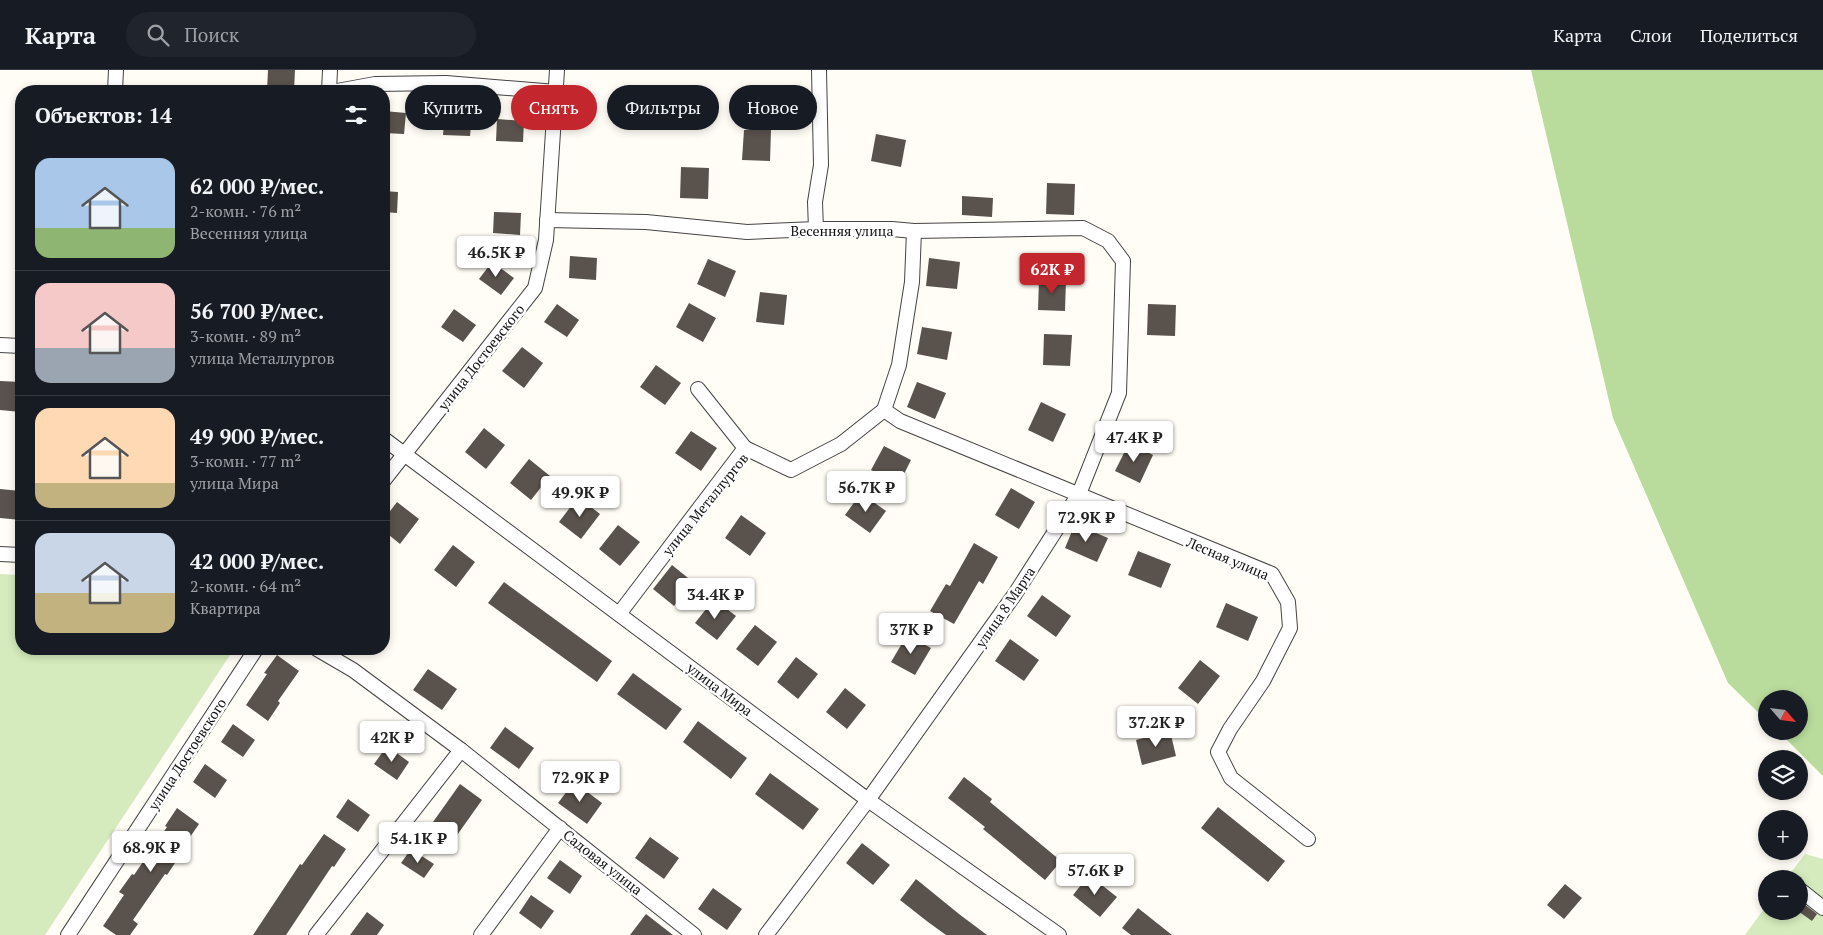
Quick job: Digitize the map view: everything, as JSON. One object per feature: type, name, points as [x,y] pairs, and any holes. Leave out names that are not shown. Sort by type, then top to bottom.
[{"type":"street","points":[[115,85],[116,70]]},
{"type":"street","points":[[329,85],[330,70]]},
{"type":"street","name":"улица Достоевского","points":[[556,85],[557,70]]},
{"type":"street","points":[[816,229],[816,202],[821,165],[819,70]]},
{"type":"street","points":[[370,85],[446,83],[511,88]]},
{"type":"street","name":"улица Достоевского","points":[[390,472],[535,288],[546,240],[553,130]]},
{"type":"street","name":"Весенняя улица","points":[[547,220],[646,222],[747,232],[816,229],[892,229],[914,232],[1083,228],[1108,241],[1123,261]]},
{"type":"street","points":[[884,410],[900,356],[912,282],[914,232]]},
{"type":"street","name":"улица 8 Марта","points":[[766,935],[868,800],[1016,594],[1079,494],[1119,393],[1123,261]]},
{"type":"street","points":[[0,345],[15,346]]},
{"type":"street","points":[[698,389],[745,448]]},
{"type":"street","name":"улица Металлургов","points":[[619,614],[745,448],[791,470],[841,444],[884,410]]},
{"type":"street","name":"Лесная улица","points":[[884,410],[900,421],[1079,494],[1163,531],[1272,574],[1288,602],[1290,628],[1263,681],[1230,729],[1218,752],[1231,778],[1308,839]]},
{"type":"street","name":"улица Мира","points":[[390,443],[868,800],[1059,935]]},
{"type":"street","points":[[0,554],[15,555]]},
{"type":"street","name":"улица Достоевского","points":[[68,935],[252,655]]},
{"type":"street","name":"Садовая улица","points":[[327,655],[353,670],[461,750],[694,935]]},
{"type":"street","points":[[316,935],[461,750]]},
{"type":"street","points":[[481,935],[560,828]]},
{"type":"street","points":[[1808,896],[1823,908]]},
{"type":"green space","points":[[1531,70],[1823,70],[1823,776],[1808,761],[1808,750],[1797,750],[1787,740],[1808,740],[1808,690],[1758,690],[1758,712],[1728,683],[1613,418]]},
{"type":"green space","points":[[0,574],[15,575],[15,655],[230,655],[45,935],[0,935]]},
{"type":"green space","points":[[1808,855],[1823,859],[1823,935],[1745,935],[1758,917],[1758,920],[1808,920],[1808,870],[1793,870],[1800,860],[1808,860]]},
{"type":"building","points":[[268,70],[295,70],[294,85],[267,85]]},
{"type":"building","points":[[390,112],[405,113],[404,134],[390,133]]},
{"type":"building","points":[[501,119],[511,120],[511,130],[524,130],[523,142],[496,141],[496,130],[501,130]]},
{"type":"building","points":[[443,130],[471,130],[470,136],[443,135]]},
{"type":"building","points":[[744,130],[771,130],[770,161],[742,160]]},
{"type":"building","points":[[876,134],[906,140],[901,167],[871,161]]},
{"type":"building","points":[[681,167],[709,168],[708,199],[680,198]]},
{"type":"building","points":[[1047,183],[1075,184],[1074,215],[1046,214]]},
{"type":"building","points":[[390,191],[398,192],[397,213],[390,212]]},
{"type":"building","points":[[962,196],[993,198],[992,217],[962,215]]},
{"type":"building","points":[[494,212],[521,213],[520,235],[493,233]]},
{"type":"building","points":[[570,256],[597,258],[596,280],[569,278]]},
{"type":"building","points":[[929,258],[960,262],[957,289],[926,286]]},
{"type":"building","points":[[708,259],[736,271],[725,297],[697,284]]},
{"type":"building","points":[[492,262],[514,278],[501,295],[479,279]]},
{"type":"building","points":[[1039,279],[1066,280],[1065,311],[1038,310]]},
{"type":"building","points":[[760,292],[787,295],[784,325],[756,322]]},
{"type":"building","points":[[689,303],[716,318],[703,342],[676,327]]},
{"type":"building","points":[[557,304],[579,320],[567,337],[544,322]]},
{"type":"building","points":[[1148,304],[1176,305],[1175,336],[1147,335]]},
{"type":"building","points":[[454,309],[476,325],[463,342],[441,327]]},
{"type":"building","points":[[922,327],[952,332],[947,360],[917,354]]},
{"type":"building","points":[[1044,334],[1072,335],[1070,366],[1043,365]]},
{"type":"building","points":[[522,347],[543,363],[524,388],[502,371]]},
{"type":"building","points":[[656,365],[681,383],[665,405],[640,387]]},
{"type":"building","points":[[0,381],[15,382],[15,411],[0,410]]},
{"type":"building","points":[[917,382],[946,393],[935,419],[907,407]]},
{"type":"building","points":[[1041,402],[1066,414],[1053,442],[1028,430]]},
{"type":"building","points":[[484,428],[505,445],[486,469],[465,452]]},
{"type":"building","points":[[691,431],[717,448],[701,471],[675,453]]},
{"type":"building","points":[[1129,443],[1153,455],[1140,483],[1115,471]]},
{"type":"building","points":[[884,446],[911,460],[899,484],[871,470]]},
{"type":"building","points":[[529,459],[550,476],[531,500],[510,483]]},
{"type":"building","points":[[1011,488],[1035,502],[1019,529],[995,515]]},
{"type":"building","points":[[0,489],[15,490],[15,519],[0,518]]},
{"type":"building","points":[[861,493],[886,511],[870,533],[845,515]]},
{"type":"building","points":[[578,497],[600,514],[581,539],[559,522]]},
{"type":"building","points":[[397,502],[419,519],[400,544],[390,536],[390,511]]},
{"type":"building","points":[[741,515],[766,533],[750,556],[725,538]]},
{"type":"building","points":[[1075,524],[1108,538],[1097,562],[1065,548]]},
{"type":"building","points":[[618,525],[640,542],[620,566],[599,549]]},
{"type":"building","points":[[974,543],[998,557],[983,584],[979,581],[954,624],[930,611],[946,584],[950,586]]},
{"type":"building","points":[[453,545],[475,562],[456,587],[434,570]]},
{"type":"building","points":[[1138,551],[1171,564],[1161,588],[1128,575]]},
{"type":"building","points":[[672,565],[693,582],[674,606],[653,589]]},
{"type":"building","points":[[504,582],[612,661],[597,682],[488,603]]},
{"type":"building","points":[[1042,595],[1071,616],[1056,637],[1027,616]]},
{"type":"building","points":[[714,599],[736,616],[717,640],[695,623]]},
{"type":"building","points":[[1226,603],[1258,617],[1248,641],[1216,627]]},
{"type":"building","points":[[755,625],[777,642],[758,666],[736,649]]},
{"type":"building","points":[[907,635],[931,648],[915,675],[891,662]]},
{"type":"building","points":[[1010,639],[1039,660],[1024,681],[995,661]]},
{"type":"building","points":[[277,655],[299,671],[278,701],[280,703],[268,721],[246,705],[267,674],[264,673]]},
{"type":"building","points":[[796,657],[818,674],[798,699],[777,682]]},
{"type":"building","points":[[1200,660],[1220,676],[1198,704],[1178,688]]},
{"type":"building","points":[[428,669],[457,689],[442,710],[413,690]]},
{"type":"building","points":[[633,673],[682,709],[666,730],[617,694]]},
{"type":"building","points":[[845,688],[866,705],[847,729],[826,712]]},
{"type":"building","points":[[698,721],[747,758],[731,779],[683,742]]},
{"type":"building","points":[[233,724],[255,740],[243,757],[221,742]]},
{"type":"building","points":[[505,727],[534,748],[519,769],[490,748]]},
{"type":"building","points":[[1170,731],[1176,756],[1142,765],[1136,740]]},
{"type":"building","points":[[387,746],[409,762],[397,780],[374,764]]},
{"type":"building","points":[[205,764],[227,780],[215,798],[193,782]]},
{"type":"building","points":[[770,773],[819,809],[803,830],[755,794]]},
{"type":"building","points":[[964,777],[992,799],[990,802],[1061,861],[1045,880],[983,829],[985,827],[948,798]]},
{"type":"building","points":[[574,782],[602,803],[587,824],[558,803]]},
{"type":"building","points":[[460,784],[482,800],[450,845],[428,829]]},
{"type":"building","points":[[348,799],[370,815],[358,832],[336,817]]},
{"type":"building","points":[[1218,807],[1285,861],[1268,882],[1201,828]]},
{"type":"building","points":[[177,808],[199,824],[177,856],[179,857],[167,875],[165,874],[133,920],[138,924],[130,935],[116,935],[103,926],[124,895],[119,892],[132,874],[134,875],[167,827],[165,826]]},
{"type":"building","points":[[324,834],[346,849],[334,867],[332,866],[286,935],[253,935],[300,864],[302,865]]},
{"type":"building","points":[[650,837],[679,858],[664,879],[635,858]]},
{"type":"building","points":[[862,843],[890,865],[873,885],[846,863]]},
{"type":"building","points":[[411,849],[434,864],[424,878],[401,863]]},
{"type":"building","points":[[560,860],[582,876],[570,894],[547,878]]},
{"type":"building","points":[[1089,875],[1117,897],[1100,917],[1073,895]]},
{"type":"building","points":[[916,879],[987,935],[946,935],[900,900]]},
{"type":"building","points":[[1565,884],[1582,898],[1564,919],[1547,905]]},
{"type":"building","points":[[713,888],[742,909],[727,930],[698,909]]},
{"type":"building","points":[[531,895],[554,911],[541,929],[519,913]]},
{"type":"building","points":[[1808,907],[1817,914],[1812,921],[1808,918]]},
{"type":"building","points":[[1138,908],[1172,935],[1131,935],[1122,928]]},
{"type":"building","points":[[367,912],[384,925],[377,935],[350,935]]},
{"type":"building","points":[[646,914],[673,935],[630,935]]}]
